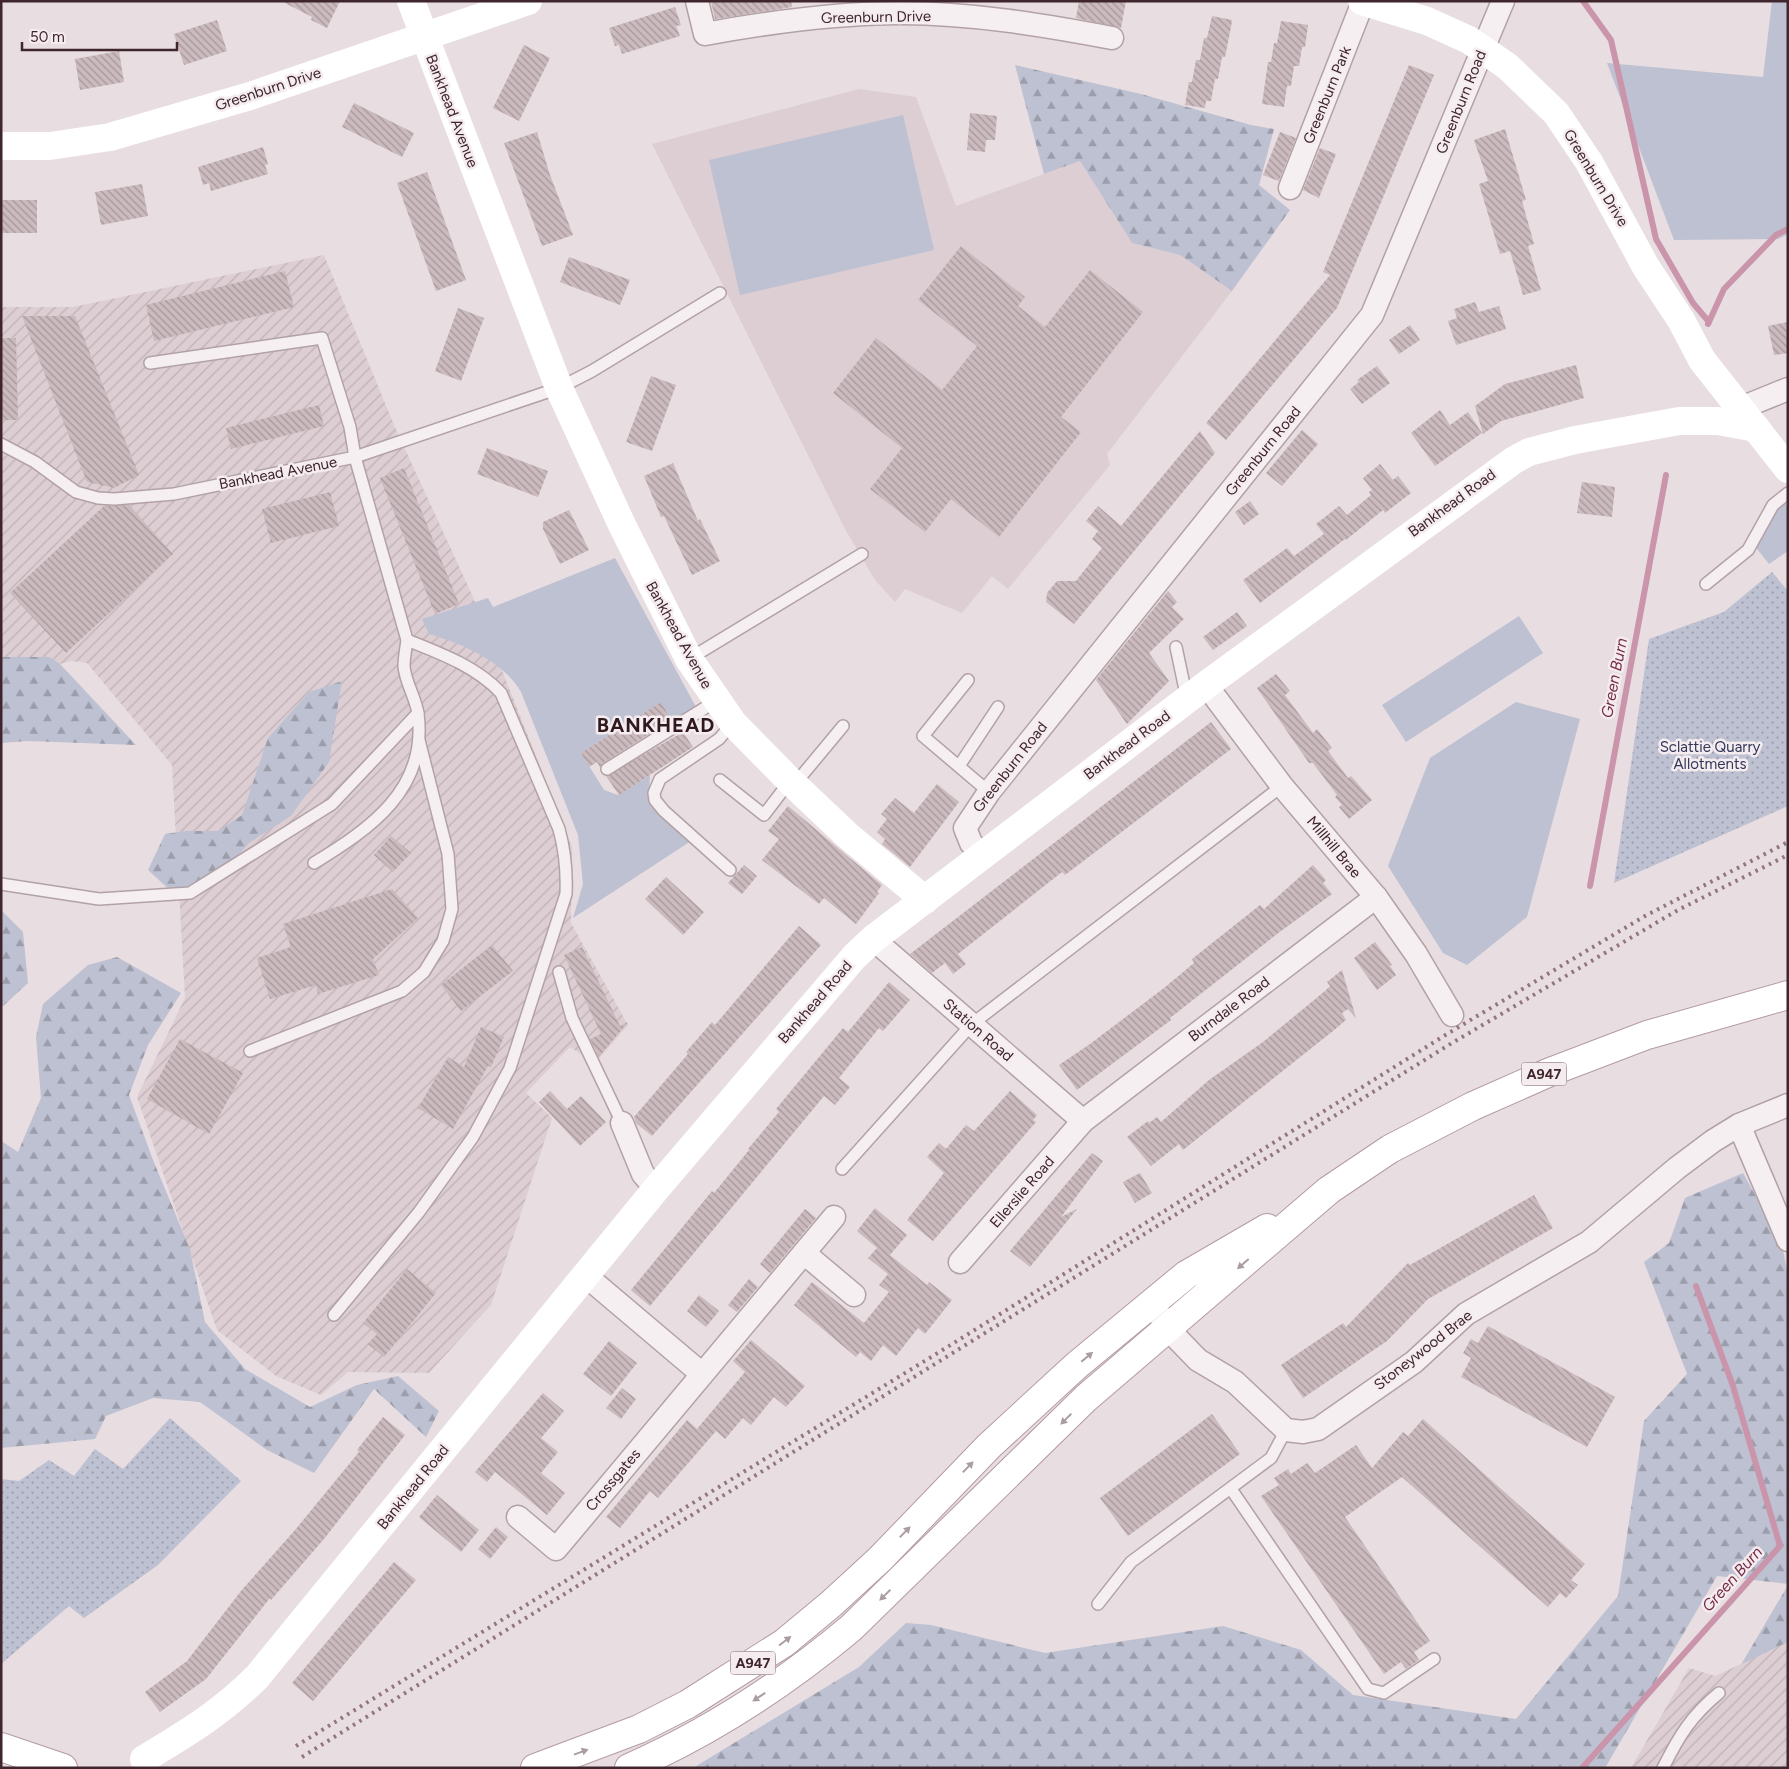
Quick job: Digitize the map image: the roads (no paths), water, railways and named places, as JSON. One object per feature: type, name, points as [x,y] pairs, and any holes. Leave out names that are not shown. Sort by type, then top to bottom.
[{"type":"street","name":"Bankhead Avenue","points":[[412,1],[559,388],[622,526],[689,659],[716,701],[733,723],[792,783],[848,835],[925,900]]},
{"type":"street","name":"Greenburn Drive","points":[[1,146],[50,146],[110,137],[250,96],[528,1]]},
{"type":"street","name":"Greenburn Drive","points":[[697,1],[705,34],[780,20],[902,13],[1049,26],[1112,38]]},
{"type":"street","name":"Greenburn Drive","points":[[1363,1],[1427,21],[1469,40],[1507,66],[1556,113],[1607,192],[1646,267],[1681,320],[1702,360],[1788,469]]},
{"type":"street","name":"Greenburn Park","points":[[1290,188],[1363,1]]},
{"type":"street","name":"Greenburn Road","points":[[983,856],[971,843],[965,828],[989,792],[1372,314],[1503,1]]},
{"type":"street","points":[[1742,410],[1788,389]]},
{"type":"street","name":"Bankhead Road","points":[[1679,421],[1718,421],[1742,410]]},
{"type":"street","name":"Bankhead Road","points":[[144,1759],[191,1731],[227,1706],[257,1677],[656,1189],[854,957],[874,939],[1196,692],[1514,460],[1529,452],[1558,444],[1742,410]]},
{"type":"street","name":"Millhill Brae","points":[[1196,692],[1282,786],[1376,897],[1416,954],[1452,1015]]},
{"type":"street","name":"Burndale Road","points":[[1083,1121],[1376,897]]},
{"type":"street","name":"Station Road","points":[[874,939],[1083,1121]]},
{"type":"street","name":"A947","points":[[535,1768],[639,1729],[688,1704],[784,1643],[831,1604],[880,1558],[989,1446],[1077,1365],[1152,1302],[1211,1260],[1320,1197],[1390,1149],[1474,1106],[1550,1072],[1647,1035],[1788,995]]},
{"type":"street","name":"Stoneywood Brae","points":[[1286,1430],[1303,1432],[1318,1429],[1414,1362],[1466,1314],[1589,1242],[1712,1141],[1739,1125],[1788,1105]]},
{"type":"street","name":"Ellerslie Road","points":[[960,1262],[1083,1121]]},
{"type":"street","points":[[622,1123],[642,1174],[656,1189]]},
{"type":"street","points":[[1739,1125],[1788,1240]]},
{"type":"street","name":"A947","points":[[629,1768],[709,1729],[813,1660],[851,1628],[1086,1398],[1320,1197]]},
{"type":"street","name":"Crossgates","points":[[518,1518],[556,1549],[834,1217]]},
{"type":"street","points":[[804,1253],[854,1295]]},
{"type":"street","points":[[585,1275],[702,1374]]},
{"type":"street","points":[[1152,1302],[1168,1329],[1198,1360],[1235,1382],[1286,1430]]},
{"type":"street","points":[[1,1747],[63,1768]]},
{"type":"lane","points":[[559,388],[720,293]]},
{"type":"lane","points":[[150,363],[322,338],[350,427],[355,457],[407,640],[404,667],[418,712],[419,740],[448,854],[452,909],[443,941],[424,972],[402,991],[250,1051]]},
{"type":"lane","name":"Bankhead Avenue","points":[[1,444],[35,462],[76,492],[98,498],[114,499],[174,494],[355,457],[559,388]]},
{"type":"lane","points":[[1706,584],[1748,550],[1773,505],[1788,493]]},
{"type":"lane","points":[[689,659],[862,554]]},
{"type":"lane","points":[[334,1315],[419,1212],[473,1137],[510,1068],[566,894],[567,871],[559,829],[502,693],[490,680],[444,655],[407,640]]},
{"type":"lane","points":[[1176,647],[1196,692]]},
{"type":"lane","points":[[968,680],[923,736],[989,792]]},
{"type":"lane","points":[[607,769],[716,701]]},
{"type":"lane","points":[[959,766],[998,708]]},
{"type":"lane","points":[[1,884],[100,899],[190,893],[332,804],[418,712]]},
{"type":"lane","points":[[730,870],[664,811],[655,800],[654,792],[660,779],[719,739],[733,723]]},
{"type":"lane","points":[[720,780],[764,815],[843,726]]},
{"type":"lane","points":[[314,863],[354,839],[372,825],[387,808],[403,787],[412,766],[419,740]]},
{"type":"lane","points":[[842,1169],[972,1024],[1282,786]]},
{"type":"lane","points":[[559,972],[572,1018],[622,1123]]},
{"type":"lane","points":[[1098,1604],[1131,1562],[1271,1458],[1286,1430]]},
{"type":"lane","points":[[1231,1489],[1368,1689],[1384,1693],[1434,1659]]},
{"type":"lane","points":[[1663,1768],[1674,1745],[1698,1710],[1719,1692]]},
{"type":"waterway","points":[[1583,1],[1611,40],[1656,239],[1693,303],[1709,322]]},
{"type":"waterway","name":"Green Burn","points":[[1708,324],[1724,289],[1776,235],[1788,229]]},
{"type":"waterway","name":"Green Burn","points":[[1590,886],[1666,475]]},
{"type":"waterway","name":"Green Burn","points":[[1582,1768],[1780,1546],[1733,1386],[1696,1286]]},
{"type":"railway","points":[[296,1746],[941,1351],[1447,1034],[1645,916],[1788,842]]},
{"type":"railway","points":[[302,1757],[1452,1043],[1678,910],[1788,855]]},
{"type":"district","name":"BANKHEAD","points":[[656,725]]},
{"type":"park label","name":"Sclattie Quarry Allotments","points":[[1710,756]]}]
